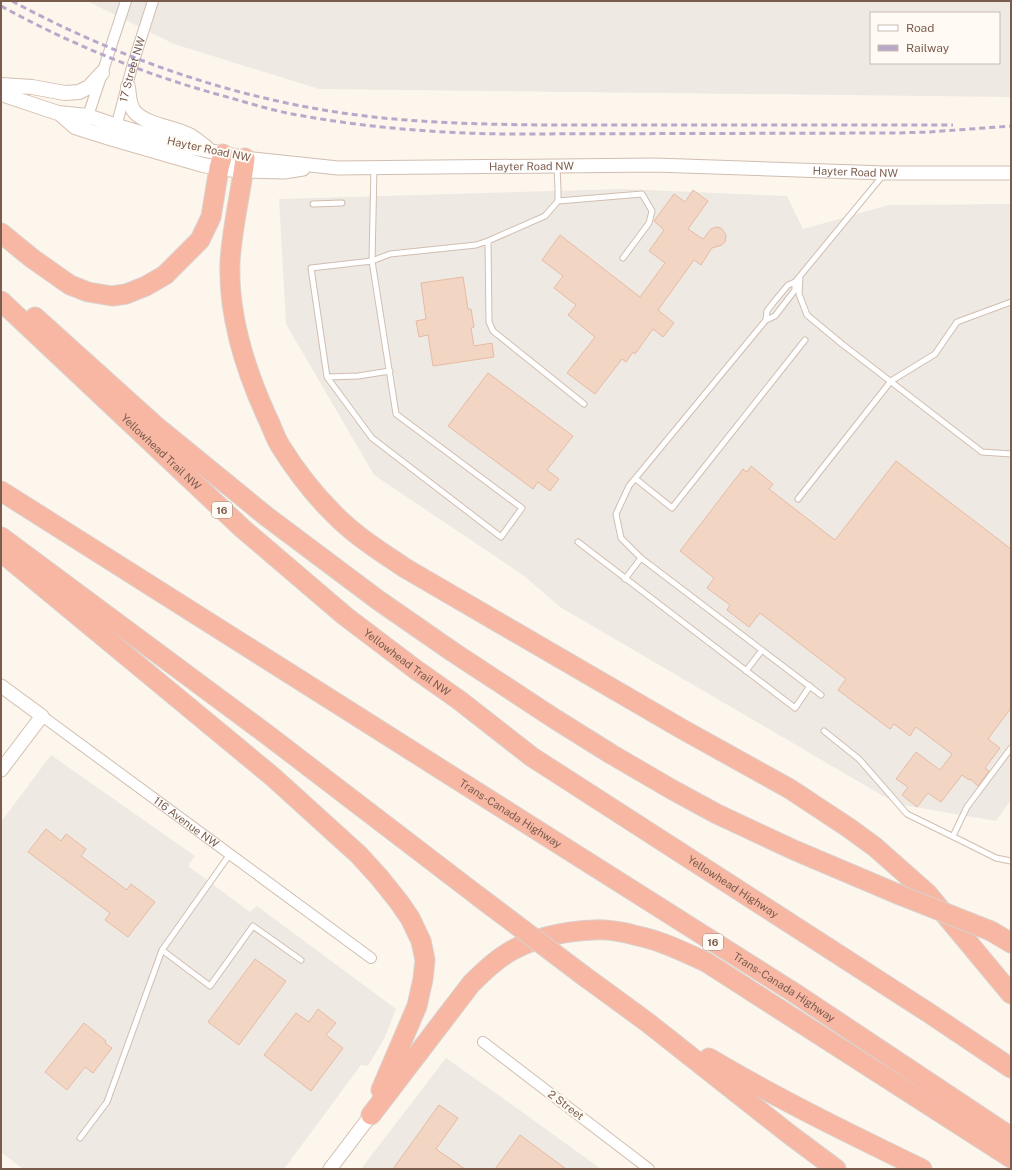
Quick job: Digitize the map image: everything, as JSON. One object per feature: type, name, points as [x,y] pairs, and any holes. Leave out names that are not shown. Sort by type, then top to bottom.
[{"type":"highway","points":[[1,233],[33,259],[70,285],[88,292],[112,296],[126,294],[146,286],[165,275],[200,240],[211,217],[218,158]]},
{"type":"highway","points":[[244,164],[234,224],[230,263],[232,299],[236,327],[252,382],[280,445],[301,477],[334,514],[366,542],[405,568],[682,729],[790,789],[849,828],[927,892],[1011,994]]},
{"type":"highway","points":[[1,290],[40,321],[157,427],[266,516],[378,600],[452,652],[561,723],[671,789],[717,814],[794,850],[900,895],[1011,939]]},
{"type":"highway","name":"Yellowhead Trail NW","points":[[1,301],[247,533],[345,616],[459,700]]},
{"type":"highway","name":"Trans-Canada Highway","points":[[1,492],[793,992],[1011,1137]]},
{"type":"highway","points":[[1,537],[265,733],[478,896],[647,1022],[789,1134],[836,1169]]},
{"type":"highway","points":[[1,552],[273,777],[325,823],[359,855],[379,877],[410,918],[421,941],[425,960],[423,979],[417,1006],[370,1115]]},
{"type":"highway","name":"Yellowhead Highway","points":[[459,700],[532,757],[916,1004],[1011,1068]]},
{"type":"highway","points":[[370,1115],[471,984],[487,968],[504,955],[524,945],[552,936],[594,930],[638,936],[678,950],[706,962],[1011,1158]]},
{"type":"highway","points":[[991,932],[1011,943]]},
{"type":"highway","points":[[647,1022],[752,1084],[922,1169]]},
{"type":"main road","points":[[1,86],[32,87],[65,92],[79,92],[89,87],[102,73]]},
{"type":"main road","points":[[128,87],[130,104],[134,112],[149,120],[188,135],[218,158]]},
{"type":"main road","name":"Hayter Road NW","points":[[1,94],[58,112],[75,127],[86,123],[202,165],[218,158],[244,164]]},
{"type":"street","points":[[86,123],[126,1]]},
{"type":"street","name":"17 Street NW","points":[[115,133],[132,67],[153,1]]},
{"type":"street","name":"Hayter Road NW","points":[[244,164],[284,172],[325,167],[408,168],[655,165],[884,173],[1011,173]]},
{"type":"street","name":"116 Avenue NW","points":[[1,686],[371,958]]},
{"type":"street","points":[[1,770],[42,716]]},
{"type":"street","name":"2 Street","points":[[483,1042],[649,1169]]},
{"type":"street","points":[[330,1169],[370,1115]]},
{"type":"lane","points":[[374,167],[372,261],[396,414],[522,508],[501,537],[372,438],[327,377],[310,268],[372,261],[390,254],[476,245],[488,241],[545,216],[558,201],[557,166]]},
{"type":"lane","points":[[766,320],[767,311],[783,291],[788,285],[795,282],[884,173]]},
{"type":"lane","points":[[558,201],[642,194],[652,211],[649,223],[623,258]]},
{"type":"lane","points":[[312,204],[342,203]]},
{"type":"lane","points":[[488,241],[489,322],[493,331],[584,404]]},
{"type":"lane","points":[[800,276],[799,294],[807,316],[982,452],[1011,454]]},
{"type":"lane","points":[[795,282],[795,290],[775,316],[766,320],[629,486],[616,514],[621,538],[641,558],[821,695]]},
{"type":"lane","points":[[798,499],[891,381],[935,354],[957,322],[1011,302]]},
{"type":"lane","points":[[636,479],[672,508],[805,340]]},
{"type":"lane","points":[[327,377],[358,376],[390,371]]},
{"type":"lane","points":[[578,542],[795,708],[810,686]]},
{"type":"lane","points":[[625,579],[641,558]]},
{"type":"lane","points":[[746,671],[762,650]]},
{"type":"lane","points":[[824,731],[859,759],[907,814],[996,858],[1011,861]]},
{"type":"lane","points":[[953,836],[966,807],[1011,748]]},
{"type":"lane","points":[[80,1138],[106,1102],[162,950],[230,854]]},
{"type":"lane","points":[[162,950],[210,986],[253,926],[301,960]]},
{"type":"shaded area","points":[[87,1],[1011,1],[1011,97],[319,89],[174,44]]},
{"type":"shaded area","points":[[623,189],[787,196],[803,229],[889,205],[1011,204],[1011,800],[996,821],[897,804],[560,607],[523,575],[374,475],[286,324],[279,199]]},
{"type":"shaded area","points":[[51,755],[195,856],[188,866],[250,912],[257,906],[396,1009],[385,1037],[368,1066],[361,1065],[284,1169],[23,1169],[1,1152],[1,822]]},
{"type":"shaded area","points":[[446,1058],[518,1109],[601,1169],[361,1169]]},
{"type":"building","points":[[693,190],[708,201],[688,229],[703,239],[711,229],[716,227],[721,228],[726,235],[725,242],[722,245],[712,248],[701,265],[694,260],[658,310],[674,323],[663,337],[653,329],[635,354],[633,352],[626,362],[622,359],[595,394],[567,373],[595,337],[568,315],[576,305],[554,288],[563,276],[542,260],[560,235],[640,297],[665,263],[649,251],[664,230],[654,221],[674,194],[685,202]]},
{"type":"building","points":[[463,277],[468,309],[471,309],[474,327],[471,328],[474,346],[492,343],[494,357],[433,366],[428,335],[419,337],[416,321],[426,319],[421,283]]},
{"type":"building","points":[[488,373],[573,436],[547,470],[559,479],[550,491],[538,482],[533,489],[448,426]]},
{"type":"building","points":[[896,461],[1011,549],[1011,708],[988,739],[1000,748],[985,768],[989,771],[978,786],[970,779],[969,780],[962,775],[941,802],[928,793],[917,807],[902,795],[908,787],[896,779],[916,752],[940,770],[952,754],[916,727],[910,736],[894,724],[890,729],[838,690],[846,679],[760,613],[749,627],[727,610],[730,605],[707,588],[714,578],[680,551],[743,469],[747,472],[751,466],[773,484],[769,489],[835,540]]},
{"type":"building","points":[[46,829],[61,841],[66,834],[86,849],[81,856],[127,890],[131,884],[155,902],[128,937],[105,920],[110,913],[28,852]]},
{"type":"building","points":[[255,959],[286,981],[239,1045],[208,1022]]},
{"type":"building","points":[[318,1009],[336,1023],[326,1035],[343,1048],[311,1091],[264,1055],[296,1013],[309,1022]]},
{"type":"building","points":[[84,1023],[106,1041],[105,1043],[112,1048],[93,1073],[85,1067],[67,1090],[45,1072]]},
{"type":"building","points":[[439,1105],[458,1118],[436,1149],[465,1169],[393,1169]]},
{"type":"building","points":[[520,1135],[566,1169],[495,1169]]},
{"type":"railway","points":[[12,1],[100,44],[192,78],[239,92],[334,112],[414,121],[508,124],[953,125]]},
{"type":"railway","points":[[1,6],[56,34],[113,59],[201,90],[284,112],[318,119],[371,126],[423,131],[503,134],[897,133],[1011,126]]}]
